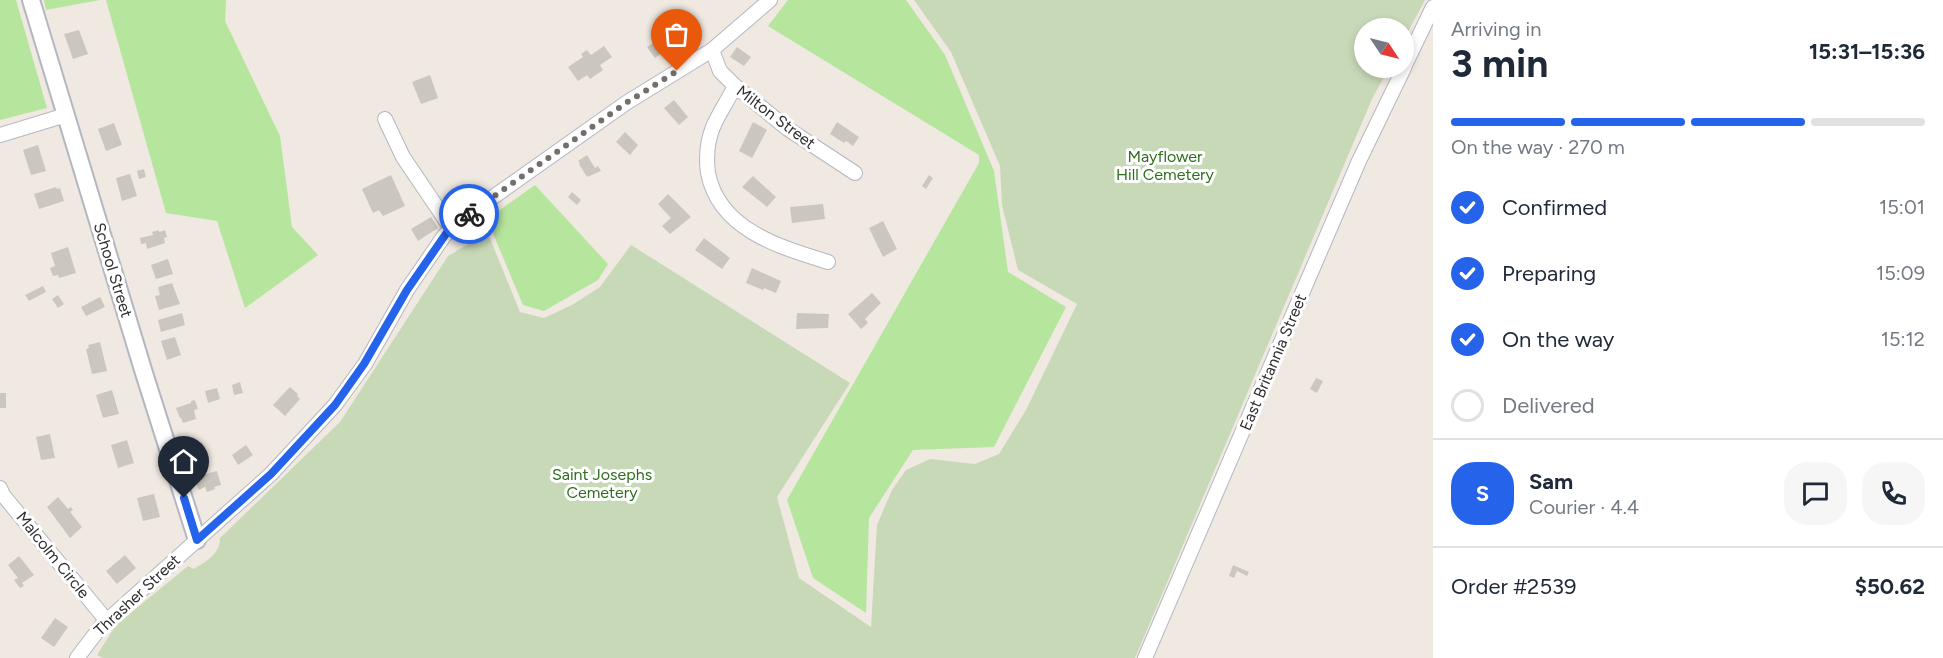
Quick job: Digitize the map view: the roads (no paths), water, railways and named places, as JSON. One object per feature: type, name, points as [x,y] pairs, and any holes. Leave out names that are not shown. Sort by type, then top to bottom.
[{"type":"street","name":"School Street","points":[[31,0],[144,374],[197,540]]},
{"type":"street","name":"Thrasher Street","points":[[77,658],[107,621],[271,474],[335,405],[364,364],[407,290],[452,228],[626,103],[712,50],[770,0]]},
{"type":"street","name":"East Britannia Street","points":[[1414,52],[1428,32],[1433,7]]},
{"type":"street","name":"Milton Street","points":[[712,50],[720,71],[735,86],[788,129],[855,173]]},
{"type":"street","name":"East Britannia Street","points":[[1145,658],[1359,161],[1399,78]]},
{"type":"street","points":[[735,86],[713,126],[707,151],[710,179],[719,202],[736,222],[758,235],[791,250],[828,262]]},
{"type":"street","points":[[0,135],[66,115]]},
{"type":"street","points":[[385,119],[403,157],[452,228]]},
{"type":"street","name":"Malcolm Circle","points":[[0,488],[3,495],[107,621]]},
{"type":"park label","name":"Mayflower Hill Cemetery","points":[[1165,165]]},
{"type":"park label","name":"Saint Josephs Cemetery","points":[[602,483]]}]
